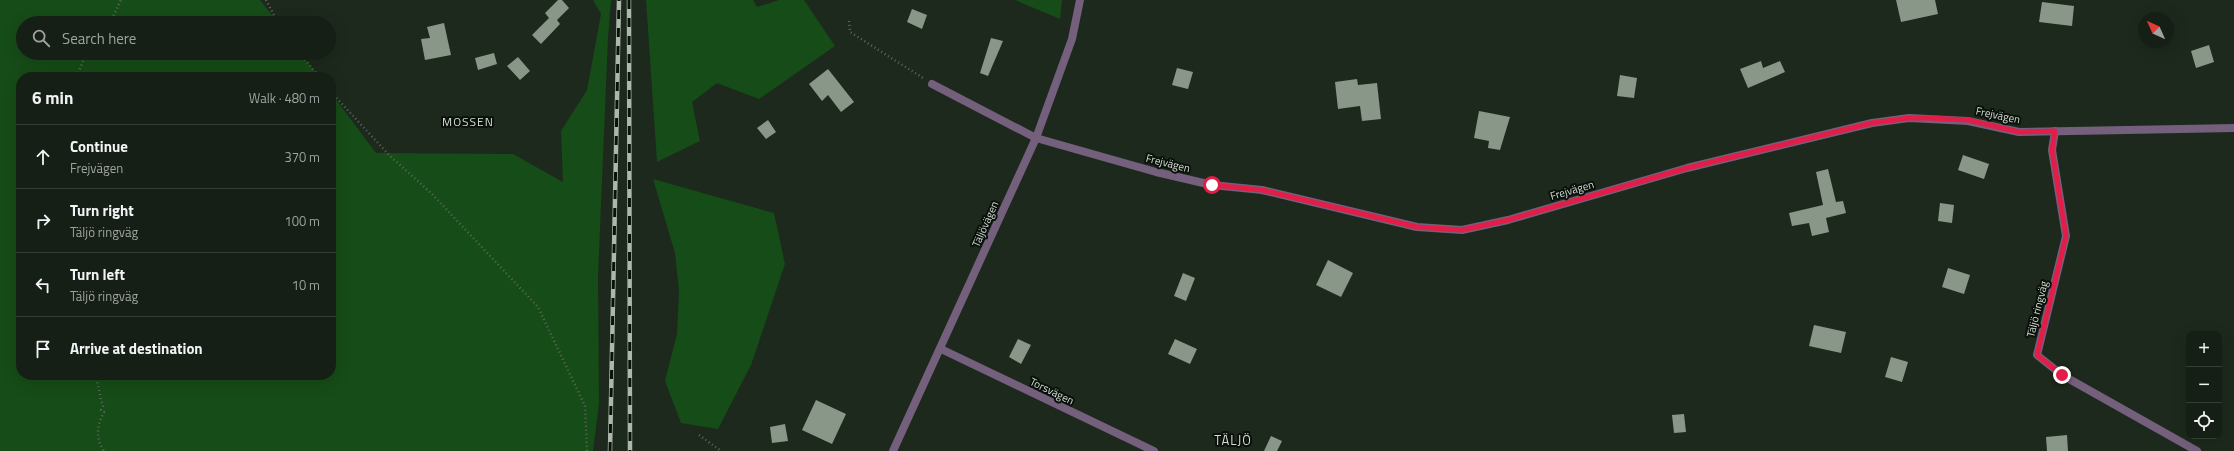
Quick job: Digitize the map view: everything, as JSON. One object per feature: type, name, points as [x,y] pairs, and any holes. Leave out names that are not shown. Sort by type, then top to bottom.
[{"type":"street","name":"Täljövägen","points":[[893,451],[941,349],[1036,138],[1072,39],[1080,0]]},
{"type":"street","name":"Frejvägen","points":[[932,84],[1036,138],[1156,172],[1212,185],[1262,190],[1417,227],[1462,230],[1508,220],[1687,168],[1872,123],[1909,118],[1968,120],[2019,132],[2234,128]]},
{"type":"street","name":"Täljö ringväg","points":[[2055,131],[2052,150],[2066,236],[2037,355],[2062,375],[2198,451]]},
{"type":"street","name":"Torsvägen","points":[[941,349],[1154,451]]},
{"type":"path","points":[[113,16],[121,0]]},
{"type":"path","points":[[266,0],[274,16]]},
{"type":"path","points":[[848,21],[850,32],[932,84]]},
{"type":"path","points":[[78,72],[84,60]]},
{"type":"path","points":[[306,60],[315,72]]},
{"type":"path","points":[[336,97],[390,156],[431,193],[538,307],[585,406],[587,451]]},
{"type":"path","points":[[96,380],[99,396],[103,406],[101,410],[104,412],[99,419],[98,439],[104,451]]},
{"type":"path","points":[[699,434],[722,451]]},
{"type":"green space","points":[[0,0],[260,0],[273,16],[16,16],[16,60],[306,60],[315,72],[16,72],[16,380],[336,380],[336,100],[376,153],[513,154],[563,182],[561,131],[587,90],[601,14],[593,0],[611,0],[608,38],[598,276],[599,403],[593,451],[0,451]]},
{"type":"green space","points":[[646,0],[753,0],[757,7],[779,0],[804,0],[835,46],[759,99],[717,83],[692,102],[700,141],[657,162]]},
{"type":"green space","points":[[1015,0],[1062,0],[1060,19]]},
{"type":"green space","points":[[653,179],[774,213],[785,264],[751,365],[718,429],[681,423],[665,381],[677,334],[679,291],[675,253]]},
{"type":"building","points":[[558,0],[562,0],[569,8],[557,20],[560,24],[541,44],[532,35],[549,18],[545,13]]},
{"type":"building","points":[[1896,0],[1935,0],[1938,14],[1901,22]]},
{"type":"building","points":[[2042,2],[2074,6],[2072,26],[2039,22]]},
{"type":"building","points":[[912,9],[927,15],[922,29],[907,22]]},
{"type":"building","points":[[444,23],[451,55],[425,60],[421,39],[430,38],[427,27]]},
{"type":"building","points":[[991,38],[1003,41],[988,76],[980,73]]},
{"type":"building","points":[[2209,45],[2214,62],[2196,68],[2191,51]]},
{"type":"building","points":[[494,53],[497,64],[478,70],[475,58]]},
{"type":"building","points":[[518,57],[530,71],[520,80],[507,66]]},
{"type":"building","points":[[1761,61],[1763,68],[1780,61],[1785,72],[1748,88],[1740,69]]},
{"type":"building","points":[[1177,68],[1193,72],[1188,89],[1172,85]]},
{"type":"building","points":[[828,69],[854,102],[841,112],[828,95],[822,101],[809,84]]},
{"type":"building","points":[[1620,75],[1637,78],[1634,98],[1617,96]]},
{"type":"building","points":[[1357,79],[1358,85],[1377,83],[1381,119],[1362,121],[1360,106],[1338,109],[1335,82]]},
{"type":"building","points":[[1479,111],[1510,117],[1500,150],[1488,148],[1489,141],[1474,138]]},
{"type":"building","points":[[768,120],[776,132],[766,139],[757,128]]},
{"type":"building","points":[[1963,155],[1989,164],[1984,179],[1958,170]]},
{"type":"building","points":[[1828,169],[1836,202],[1843,201],[1846,213],[1826,218],[1829,232],[1812,236],[1809,223],[1792,226],[1789,213],[1823,205],[1816,172]]},
{"type":"building","points":[[1940,203],[1954,205],[1952,223],[1938,221]]},
{"type":"building","points":[[1328,260],[1353,273],[1341,297],[1316,285]]},
{"type":"building","points":[[1948,268],[1970,275],[1964,294],[1942,287]]},
{"type":"building","points":[[1183,273],[1195,278],[1186,301],[1174,296]]},
{"type":"building","points":[[1814,325],[1846,332],[1841,353],[1809,346]]},
{"type":"building","points":[[1018,339],[1031,345],[1021,364],[1009,357]]},
{"type":"building","points":[[1175,339],[1197,349],[1190,364],[1168,354]]},
{"type":"building","points":[[1891,357],[1908,362],[1902,382],[1885,377]]},
{"type":"building","points":[[816,400],[846,414],[832,444],[802,430]]},
{"type":"building","points":[[1684,414],[1686,432],[1674,433],[1672,415]]},
{"type":"building","points":[[785,424],[788,441],[772,443],[770,427]]},
{"type":"building","points":[[2067,435],[2068,451],[2047,451],[2046,437]]},
{"type":"building","points":[[1271,436],[1282,441],[1277,451],[1264,451]]},
{"type":"railway","points":[[610,451],[619,0]]},
{"type":"railway","points":[[629,0],[630,451]]},
{"type":"district","name":"MOSSEN","points":[[468,121]]},
{"type":"district","name":"TÄLJÖ","points":[[1233,440]]},
{"type":"route","points":[[1212,185],[1262,190],[1417,227],[1462,230],[1508,220],[1687,168],[1825,136],[1872,123],[1909,118],[1928,118],[1968,120],[2019,132],[2055,131],[2052,150],[2066,236],[2037,355],[2062,375]]}]
